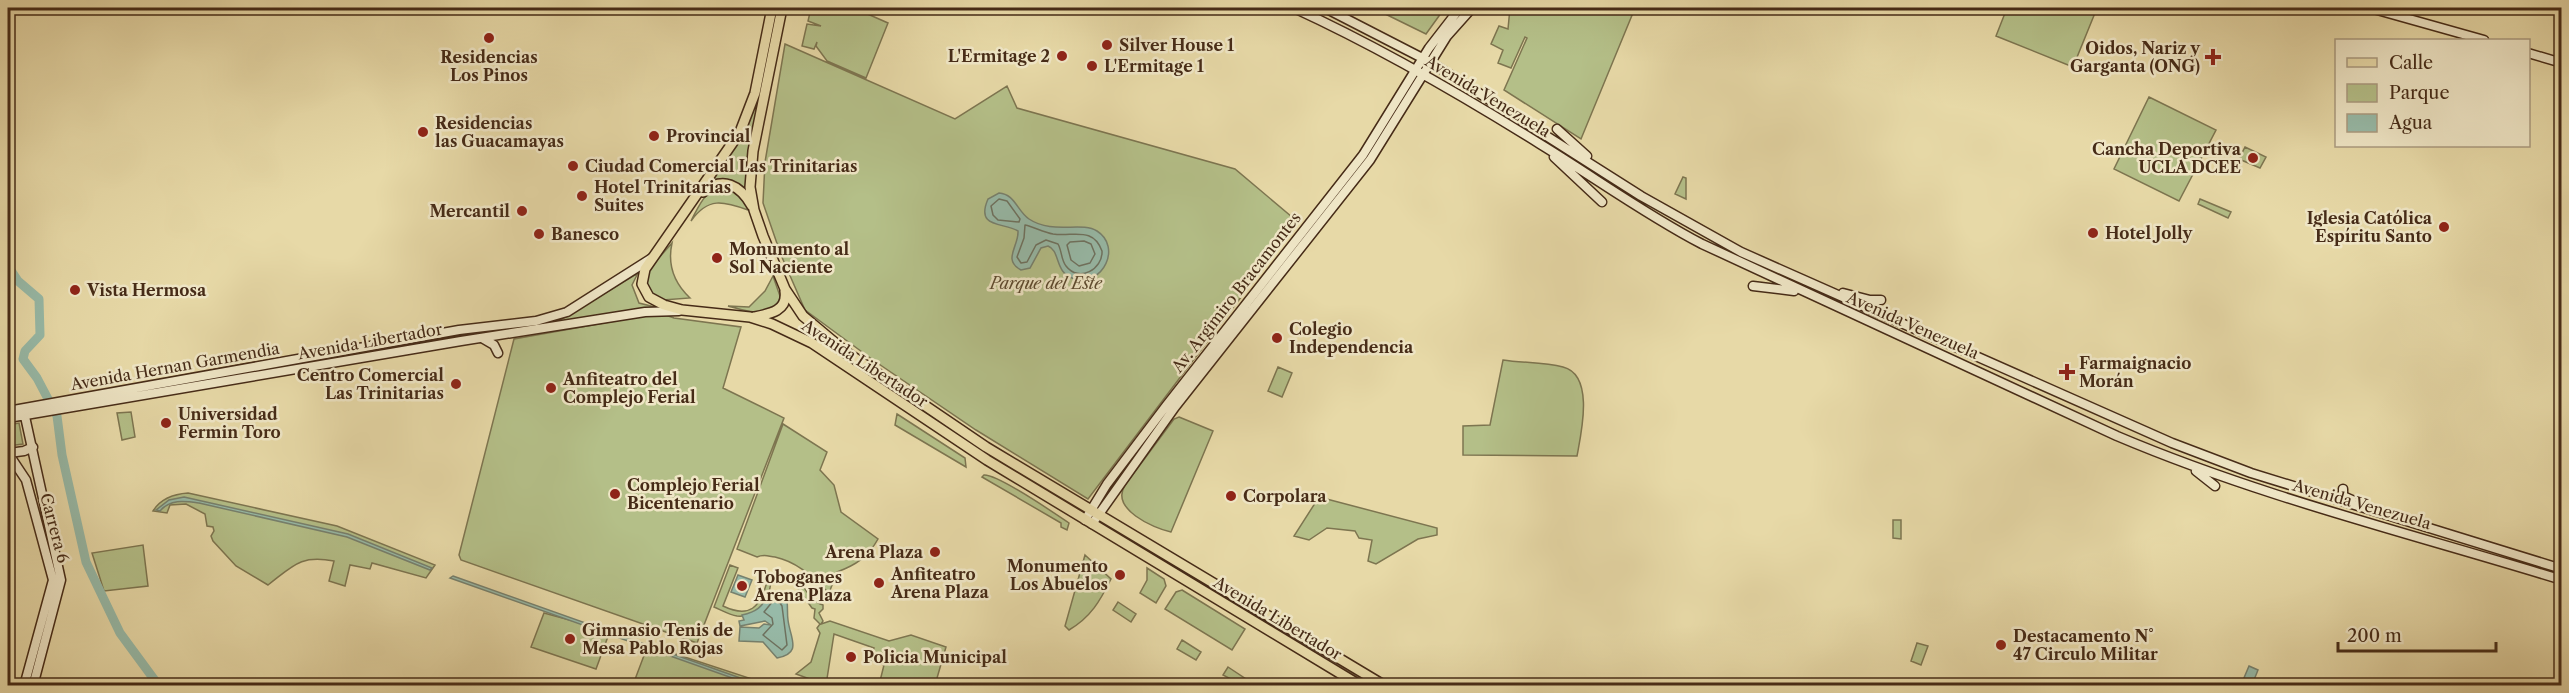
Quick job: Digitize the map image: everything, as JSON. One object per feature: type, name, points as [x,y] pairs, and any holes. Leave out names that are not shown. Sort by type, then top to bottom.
[{"type":"main road","points":[[682,310],[654,300],[645,291],[642,276],[729,150],[748,115],[772,8]]},
{"type":"main road","points":[[754,210],[750,172],[760,110],[782,8]]},
{"type":"main road","points":[[697,196],[715,184],[724,183],[742,191],[754,210]]},
{"type":"main road","name":"Avenida Libertador","points":[[754,210],[785,289],[803,316],[846,352],[986,447],[1385,686]]},
{"type":"main road","points":[[750,317],[769,314],[781,308],[786,296],[785,289]]},
{"type":"main road","name":"Avenida Libertador","points":[[682,310],[750,317],[772,324],[812,343],[987,460],[1361,686]]},
{"type":"street","name":"Avenida Venezuela","points":[[1294,8],[1356,36],[1420,72],[1538,142],[1668,226],[1810,295],[2010,384],[2117,436],[2177,460],[2290,499],[2562,580]]},
{"type":"street","name":"Avenida Venezuela","points":[[1325,8],[1427,60],[1707,234],[1823,288],[2172,443],[2251,473],[2562,569]]},
{"type":"street","points":[[1088,522],[1093,512],[1370,160],[1427,60],[1440,31],[1460,8]]},
{"type":"street","points":[[1427,60],[1472,8]]},
{"type":"street","points":[[2370,8],[2480,39]]},
{"type":"street","points":[[2530,53],[2562,63]]},
{"type":"street","name":"Av. Argimiro Bracamontes","points":[[1093,512],[1166,406],[1363,155],[1409,81],[1420,72]]},
{"type":"street","points":[[1557,129],[1605,172]]},
{"type":"street","points":[[1538,142],[1602,202]]},
{"type":"street","name":"Avenida Hernan Garmendia","points":[[8,418],[29,411],[453,331],[536,321],[567,312],[653,257]]},
{"type":"street","points":[[1753,286],[1810,295]]},
{"type":"street","points":[[1823,288],[1870,300],[1881,300]]},
{"type":"street","name":"Avenida Libertador","points":[[214,383],[645,312],[682,310]]},
{"type":"street","points":[[482,338],[494,345],[498,353]]},
{"type":"street","name":"Avenida Hernan Garmendia","points":[[98,399],[214,383]]},
{"type":"street","name":"Avenida Hernan Garmendia","points":[[8,411],[29,411]]},
{"type":"street","points":[[29,411],[33,447],[61,580],[33,686]]},
{"type":"street","points":[[8,453],[33,447]]},
{"type":"street","name":"Carrera 6","points":[[8,453],[26,480],[53,580],[24,686]]},
{"type":"street","points":[[2177,460],[2215,486]]},
{"type":"street","points":[[2343,489],[2342,494],[2345,498],[2368,509]]},
{"type":"green space","points":[[811,8],[854,8],[888,23],[866,78],[827,61],[816,46],[817,42],[814,49],[802,46],[807,24],[821,26],[808,21]]},
{"type":"green space","points":[[1373,8],[1443,8],[1444,9],[1426,34]]},
{"type":"green space","points":[[1510,8],[1635,8],[1581,139],[1504,90],[1527,38],[1525,37],[1511,68],[1498,63],[1503,50],[1491,44],[1499,26],[1508,29]]},
{"type":"green space","points":[[2007,8],[2097,8],[2073,67],[1996,36]]},
{"type":"green space","name":"Parque del Este","points":[[785,44],[955,119],[1007,86],[1017,108],[1235,169],[1298,222],[1088,499],[976,430],[873,360],[805,310],[781,255],[763,203],[765,162]]},
{"type":"green space","points":[[759,88],[747,190],[731,180],[713,179],[740,136]]},
{"type":"green space","points":[[2149,97],[2216,130],[2179,201],[2114,169]]},
{"type":"green space","name":"Cancha Deportiva UCLA DCEE","points":[[2245,147],[2266,157],[2260,168],[2239,159]]},
{"type":"green space","points":[[1683,177],[1686,178],[1686,199],[1675,194]]},
{"type":"green space","points":[[729,187],[744,198],[748,210],[716,203],[697,213],[691,221],[705,197],[721,188]]},
{"type":"green space","points":[[2200,199],[2231,212],[2228,218],[2198,204]]},
{"type":"green space","points":[[672,243],[670,259],[673,274],[690,298],[663,300],[651,293],[646,282],[650,268]]},
{"type":"green space","points":[[638,273],[632,285],[639,303],[655,307],[557,322]]},
{"type":"green space","points":[[773,276],[781,299],[771,310],[758,312],[728,306],[749,307],[765,291]]},
{"type":"green space","name":"Complejo Ferial Bicentenario","points":[[660,313],[674,318],[741,327],[723,388],[784,418],[697,643],[461,560],[459,555],[514,339]]},
{"type":"green space","points":[[1503,360],[1556,365],[1573,372],[1583,393],[1584,406],[1577,456],[1463,455],[1463,426],[1490,425]]},
{"type":"green space","points":[[1278,367],[1292,373],[1282,397],[1268,391]]},
{"type":"green space","points":[[131,412],[135,437],[122,440],[117,413]]},
{"type":"green space","points":[[897,414],[965,458],[966,467],[895,425]]},
{"type":"green space","points":[[1179,417],[1213,431],[1171,532],[1136,516],[1123,502],[1122,494],[1125,485],[1174,419]]},
{"type":"green space","points":[[19,423],[23,444],[8,446],[8,425]]},
{"type":"green space","points":[[783,424],[827,452],[820,470],[834,485],[841,512],[878,539],[861,560],[837,572],[829,593],[791,562],[768,556],[757,557],[737,549]]},
{"type":"green space","points":[[984,475],[1013,487],[1051,511],[1069,523],[1067,530],[1061,527],[1061,523],[982,477]]},
{"type":"green space","points":[[188,493],[337,526],[435,565],[426,578],[372,563],[370,569],[350,565],[345,586],[329,581],[334,561],[313,559],[291,567],[268,585],[236,566],[213,541],[211,536],[214,531],[213,527],[207,526],[205,514],[186,504],[170,505],[167,513],[153,511],[168,498]]},
{"type":"green space","points":[[1319,497],[1437,528],[1437,535],[1418,539],[1376,564],[1368,561],[1372,540],[1359,538],[1355,531],[1327,528],[1309,540],[1294,536]]},
{"type":"green space","points":[[1893,520],[1901,520],[1901,539],[1893,538]]},
{"type":"green space","points":[[143,545],[148,586],[104,591],[92,553]]},
{"type":"green space","points":[[1085,555],[1111,579],[1094,608],[1069,630],[1065,626]]},
{"type":"green space","points":[[730,565],[738,568],[723,606],[732,610],[747,611],[752,608],[761,598],[767,582],[771,582],[765,601],[751,614],[737,616],[714,607]]},
{"type":"green space","points":[[1147,568],[1164,579],[1166,586],[1156,603],[1140,593],[1147,580]]},
{"type":"green space","points":[[791,573],[812,598],[823,605],[819,613],[823,621],[821,624],[830,621],[889,641],[911,635],[946,647],[935,685],[879,685],[884,665],[870,660],[874,648],[834,634],[826,685],[796,674],[811,662],[820,633],[817,628],[820,624],[814,618],[815,609],[789,576]]},
{"type":"green space","points":[[1182,590],[1245,629],[1232,650],[1165,609],[1176,592]]},
{"type":"green space","points":[[1118,602],[1136,614],[1131,622],[1113,610]]},
{"type":"green space","name":"Gimnasio Tenis de Mesa Pablo Rojas","points":[[544,613],[610,631],[596,669],[531,647]]},
{"type":"green space","points":[[1182,640],[1201,652],[1196,660],[1177,649]]},
{"type":"green space","points":[[1917,643],[1928,646],[1921,665],[1911,661]]},
{"type":"green space","points":[[648,645],[770,685],[644,686],[634,682]]},
{"type":"green space","points":[[1228,667],[1246,679],[1242,685],[1223,675]]},
{"type":"water","points":[[999,193],[1009,196],[1025,216],[1038,224],[1083,227],[1097,231],[1108,246],[1106,264],[1094,277],[1085,280],[1075,279],[1064,272],[1055,253],[1048,246],[1041,248],[1030,268],[1021,270],[1015,266],[1012,257],[1018,231],[993,223],[985,215],[988,199]]},
{"type":"water","points":[[184,497],[348,534],[432,568],[430,570],[347,537],[199,503],[178,502],[168,504],[160,511],[156,510],[169,500]]},
{"type":"water","name":"Toboganes Arena Plaza","points":[[738,575],[752,580],[745,597],[731,592]]},
{"type":"water","points":[[453,576],[760,685],[752,685],[450,578]]},
{"type":"water","points":[[769,593],[783,597],[787,601],[793,644],[790,652],[777,658],[763,642],[739,641],[740,627],[759,628],[764,624],[771,625],[765,621],[740,626],[739,621],[744,620],[742,615],[762,605]]},
{"type":"water","points":[[2249,666],[2258,670],[2252,685],[2241,685]]},
{"type":"waterway","points":[[8,266],[18,281],[39,299],[40,335],[25,351],[23,359],[37,378],[57,416],[62,455],[86,562],[120,633],[159,686]]},
{"type":"place","name":"Residencias Los Pinos","points":[[489,38]]},
{"type":"place","name":"Silver House 1","points":[[1107,45]]},
{"type":"place","name":"L'Ermitage 2","points":[[1062,56]]},
{"type":"place","name":"Oidos, Nariz y Garganta (ONG)","points":[[2213,57]]},
{"type":"place","name":"L'Ermitage 1","points":[[1092,66]]},
{"type":"place","name":"Residencias las Guacamayas","points":[[423,132]]},
{"type":"place","name":"Provincial","points":[[654,136]]},
{"type":"place","name":"Cancha Deportiva UCLA DCEE","points":[[2253,158]]},
{"type":"place","name":"Ciudad Comercial Las Trinitarias","points":[[573,166]]},
{"type":"place","name":"Hotel Trinitarias Suites","points":[[582,196]]},
{"type":"place","name":"Mercantil","points":[[522,211]]},
{"type":"place","name":"Iglesia Católica Espíritu Santo","points":[[2444,227]]},
{"type":"place","name":"Hotel Jolly","points":[[2093,233]]},
{"type":"place","name":"Banesco","points":[[539,234]]},
{"type":"place","name":"Monumento al Sol Naciente","points":[[717,258]]},
{"type":"place","name":"Vista Hermosa","points":[[75,290]]},
{"type":"place","name":"Colegio Independencia","points":[[1277,338]]},
{"type":"place","name":"Farmaignacio Morán","points":[[2067,372]]},
{"type":"place","name":"Centro Comercial Las Trinitarias","points":[[456,384]]},
{"type":"place","name":"Anfiteatro del Complejo Ferial","points":[[551,388]]},
{"type":"place","name":"Universidad Fermin Toro","points":[[166,423]]},
{"type":"place","name":"Complejo Ferial Bicentenario","points":[[615,494]]},
{"type":"place","name":"Corpolara","points":[[1231,496]]},
{"type":"place","name":"Arena Plaza","points":[[935,552]]},
{"type":"place","name":"Monumento Los Abuelos","points":[[1120,575]]},
{"type":"place","name":"Anfiteatro Arena Plaza","points":[[879,583]]},
{"type":"place","name":"Toboganes Arena Plaza","points":[[742,586]]},
{"type":"place","name":"Gimnasio Tenis de Mesa Pablo Rojas","points":[[570,639]]},
{"type":"place","name":"Destacamento N° 47 Circulo Militar","points":[[2001,645]]},
{"type":"place","name":"Policia Municipal","points":[[851,657]]}]
